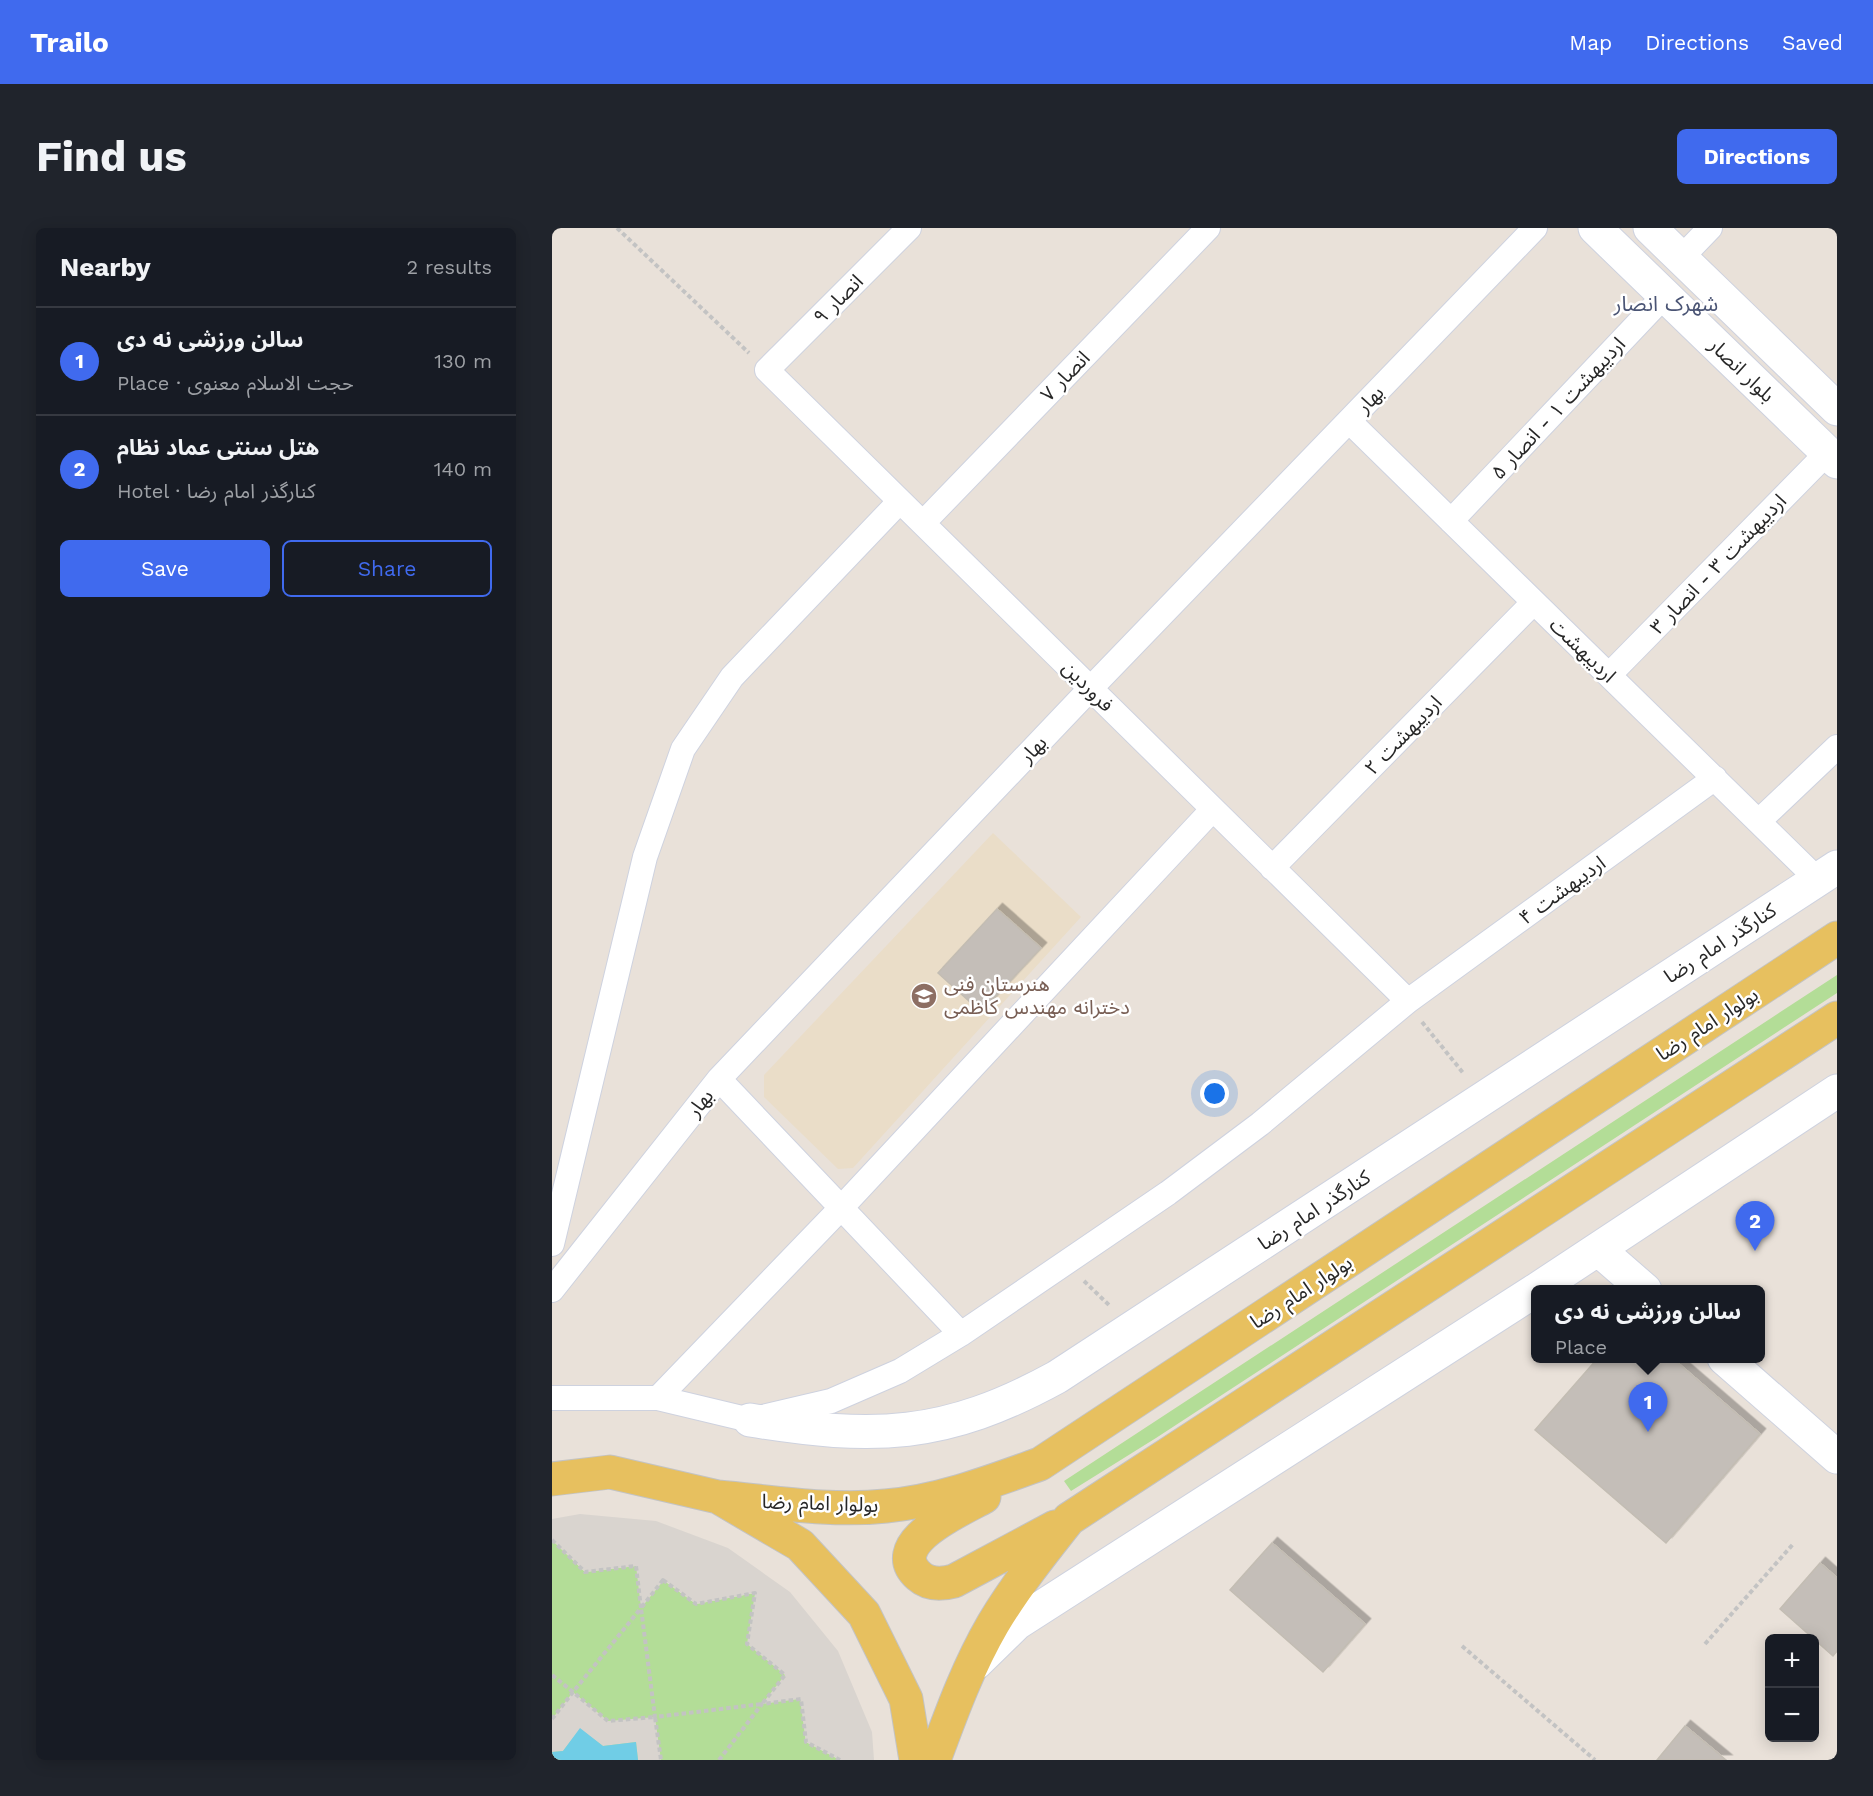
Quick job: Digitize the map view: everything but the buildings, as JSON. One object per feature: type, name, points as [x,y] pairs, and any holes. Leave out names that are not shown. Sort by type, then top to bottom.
[{"type":"main road","name":"بولوار امام رضا","points":[[718,1497],[815,1507],[886,1506],[955,1494],[1040,1464],[1837,938]]},
{"type":"main road","points":[[1040,1464],[923,1533],[912,1545],[910,1557],[912,1566],[919,1576],[929,1582],[942,1584],[954,1581],[1069,1519],[1837,1018]]},
{"type":"main road","points":[[552,1479],[610,1472],[718,1497],[800,1545],[864,1614],[906,1699],[916,1760]]},
{"type":"main road","points":[[934,1760],[970,1669],[993,1624],[1030,1568],[1069,1519]]},
{"type":"street","name":"انصار ۹","points":[[767,370],[909,228]]},
{"type":"street","name":"انصار ۷","points":[[923,523],[1208,228]]},
{"type":"street","name":"بهار","points":[[552,1290],[719,1079],[1090,688],[1535,228]]},
{"type":"street","name":"بلوار انصار","points":[[1595,228],[1832,457]]},
{"type":"street","name":"بلوار انصار","points":[[1650,228],[1837,409]]},
{"type":"street","points":[[1681,258],[1710,228]]},
{"type":"street","name":"اردیبهشت ۱ - انصار ۵","points":[[1451,521],[1665,295]]},
{"type":"street","name":"فروردین","points":[[767,370],[1408,1001]]},
{"type":"street","name":"اردیبهشت","points":[[1349,421],[1759,821],[1827,873]]},
{"type":"street","name":"اردیبهشت ۳ - انصار ۳","points":[[1609,675],[1832,457]]},
{"type":"street","points":[[552,1244],[645,857],[683,749],[732,677],[900,501]]},
{"type":"street","name":"اردیبهشت ۲","points":[[1272,868],[1534,602]]},
{"type":"street","points":[[1759,821],[1837,747]]},
{"type":"street","name":"اردیبهشت ۴","points":[[750,1420],[831,1401],[900,1371],[962,1334],[1066,1264],[1260,1124],[1408,1001],[1715,778]]},
{"type":"street","points":[[658,1398],[842,1207],[1213,809]]},
{"type":"street","name":"کنارگذر امام رضا","points":[[750,1420],[817,1431],[869,1433],[914,1430],[957,1421],[1022,1396],[1057,1377],[1827,873]]},
{"type":"street","points":[[719,1079],[962,1334]]},
{"type":"street","points":[[1544,1285],[1837,1091]]},
{"type":"street","points":[[1599,1250],[1639,1285]]},
{"type":"street","points":[[970,1669],[1017,1623],[1531,1293]]},
{"type":"street","points":[[1729,1363],[1837,1457]]},
{"type":"street","points":[[552,1398],[658,1398],[750,1420]]},
{"type":"path","points":[[616,228],[767,370]]},
{"type":"path","points":[[1408,1001],[1439,1046],[1486,1095]]},
{"type":"path","points":[[1066,1264],[1132,1328]]},
{"type":"path","points":[[552,1540],[585,1572],[636,1566],[662,1760]]},
{"type":"path","points":[[1705,1644],[1794,1543]]},
{"type":"path","points":[[552,1719],[663,1580],[696,1604],[755,1593],[747,1644],[786,1675],[719,1760]]},
{"type":"path","points":[[1462,1646],[1594,1760]]},
{"type":"path","points":[[552,1675],[608,1721],[801,1699],[806,1742],[840,1760]]},
{"type":"shaded area","name":"هنرستان فنی دخترانه مهندس کاظمی","points":[[993,833],[1081,917],[853,1168],[838,1169],[764,1097],[764,1075]]},
{"type":"shaded area","points":[[580,1514],[656,1521],[728,1548],[790,1592],[838,1651],[872,1732],[874,1760],[840,1760],[806,1742],[800,1699],[762,1704],[785,1675],[747,1644],[755,1593],[696,1604],[664,1580],[641,1608],[636,1566],[585,1572],[552,1540],[552,1519]]},
{"type":"shaded area","points":[[573,1692],[608,1721],[655,1717],[661,1760],[638,1760],[636,1742],[603,1746],[580,1729],[563,1751],[552,1752],[552,1719]]},
{"type":"green space","points":[[1837,975],[1837,993],[1156,1438],[1071,1491],[1064,1481]]},
{"type":"green space","points":[[552,1540],[585,1572],[636,1566],[663,1580],[696,1604],[755,1593],[785,1675],[801,1699],[806,1742],[840,1760],[552,1760]]},
{"type":"water","points":[[580,1728],[603,1746],[636,1742],[638,1760],[552,1760],[552,1752],[563,1751]]},
{"type":"place","name":"هنرستان فنی دخترانه مهندس کاظمی","points":[[924,996]]},
{"type":"place","name":"هتل سنتی عماد نظام","points":[[1755,1251]]},
{"type":"place","name":"سالن ورزشی نه دی","points":[[1648,1432]]},
{"type":"district","name":"شهرک انصار","points":[[1666,303]]}]
